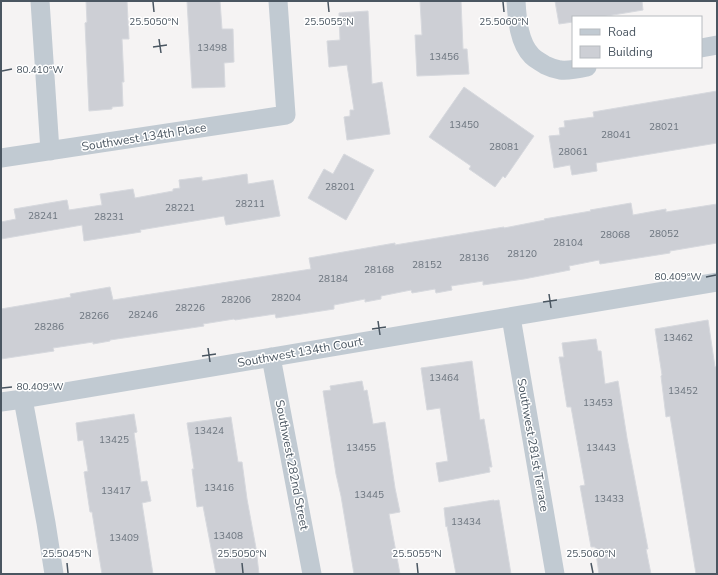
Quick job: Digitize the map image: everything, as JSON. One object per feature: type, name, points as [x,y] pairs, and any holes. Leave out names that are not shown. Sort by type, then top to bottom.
[{"type":"street","points":[[40,1],[50,151]]},
{"type":"street","name":"Southwest 134th Place","points":[[1,158],[286,115],[278,1]]},
{"type":"street","points":[[516,1],[522,39],[532,56],[538,61],[559,70],[581,68]]},
{"type":"street","points":[[702,48],[717,45]]},
{"type":"street","name":"Southwest 134th Court","points":[[1,402],[717,282]]},
{"type":"street","name":"Southwest 281st Terrace","points":[[512,317],[555,574]]},
{"type":"street","name":"Southwest 282nd Street","points":[[271,357],[312,574]]},
{"type":"street","points":[[23,399],[54,574]]},
{"type":"building","points":[[86,1],[127,1],[129,39],[122,39],[124,82],[122,82],[123,106],[112,107],[112,109],[89,111],[85,23],[87,22]]},
{"type":"building","points":[[187,1],[220,1],[222,29],[233,29],[234,62],[224,63],[225,87],[192,88]]},
{"type":"building","points":[[420,1],[461,1],[463,49],[467,49],[469,74],[417,76],[415,35],[422,35]]},
{"type":"building","points":[[555,1],[642,1],[643,10],[607,16],[572,16],[572,22],[559,24]]},
{"type":"building","points":[[368,11],[372,84],[382,82],[390,134],[347,140],[344,117],[350,116],[350,110],[354,110],[347,65],[329,67],[327,41],[340,40],[339,13]]},
{"type":"building","points":[[464,87],[534,136],[505,178],[503,176],[495,187],[469,169],[471,166],[429,137]]},
{"type":"building","points":[[717,91],[717,143],[596,163],[597,171],[572,175],[570,165],[554,168],[549,136],[560,135],[559,128],[565,127],[564,121],[594,117],[593,112]]},
{"type":"building","points":[[344,154],[374,170],[346,220],[308,198],[324,169],[333,174]]},
{"type":"building","points":[[247,174],[248,184],[273,180],[280,216],[226,225],[224,216],[84,241],[82,225],[1,239],[1,222],[16,219],[14,209],[67,200],[69,210],[102,205],[100,194],[133,189],[135,198],[173,191],[173,189],[180,188],[179,180],[202,177],[202,181]]},
{"type":"building","points":[[631,203],[633,215],[666,209],[666,212],[717,204],[717,243],[670,251],[670,253],[600,264],[599,260],[569,266],[570,270],[524,279],[483,285],[483,281],[451,286],[452,290],[436,293],[435,289],[412,293],[411,290],[381,296],[381,299],[365,302],[365,299],[334,305],[334,309],[276,318],[275,314],[234,319],[203,324],[204,326],[110,340],[93,344],[93,342],[53,348],[54,351],[1,359],[1,309],[71,297],[70,294],[110,287],[113,300],[311,269],[309,258],[395,243],[395,245],[504,228]]},
{"type":"building","points":[[708,320],[715,367],[717,366],[717,574],[696,574],[670,416],[666,417],[662,375],[655,329]]},
{"type":"building","points":[[596,339],[598,351],[601,351],[605,384],[618,381],[648,549],[646,549],[651,574],[599,574],[595,547],[591,547],[580,486],[585,485],[571,407],[567,407],[559,357],[564,357],[562,343]]},
{"type":"building","points":[[472,361],[480,420],[484,419],[492,467],[489,467],[490,472],[439,482],[436,463],[448,461],[440,408],[427,410],[421,368]]},
{"type":"building","points":[[362,381],[364,391],[367,390],[373,424],[385,422],[400,512],[389,514],[400,574],[354,574],[323,391],[331,390],[330,386]]},
{"type":"building","points":[[134,414],[137,432],[134,433],[141,482],[147,481],[151,501],[142,503],[153,574],[102,574],[84,472],[88,471],[83,440],[78,441],[76,423]]},
{"type":"building","points":[[231,417],[238,462],[242,462],[259,574],[216,574],[203,506],[197,507],[192,469],[194,469],[187,423]]},
{"type":"building","points":[[499,500],[511,574],[456,574],[447,526],[446,527],[444,508]]}]
